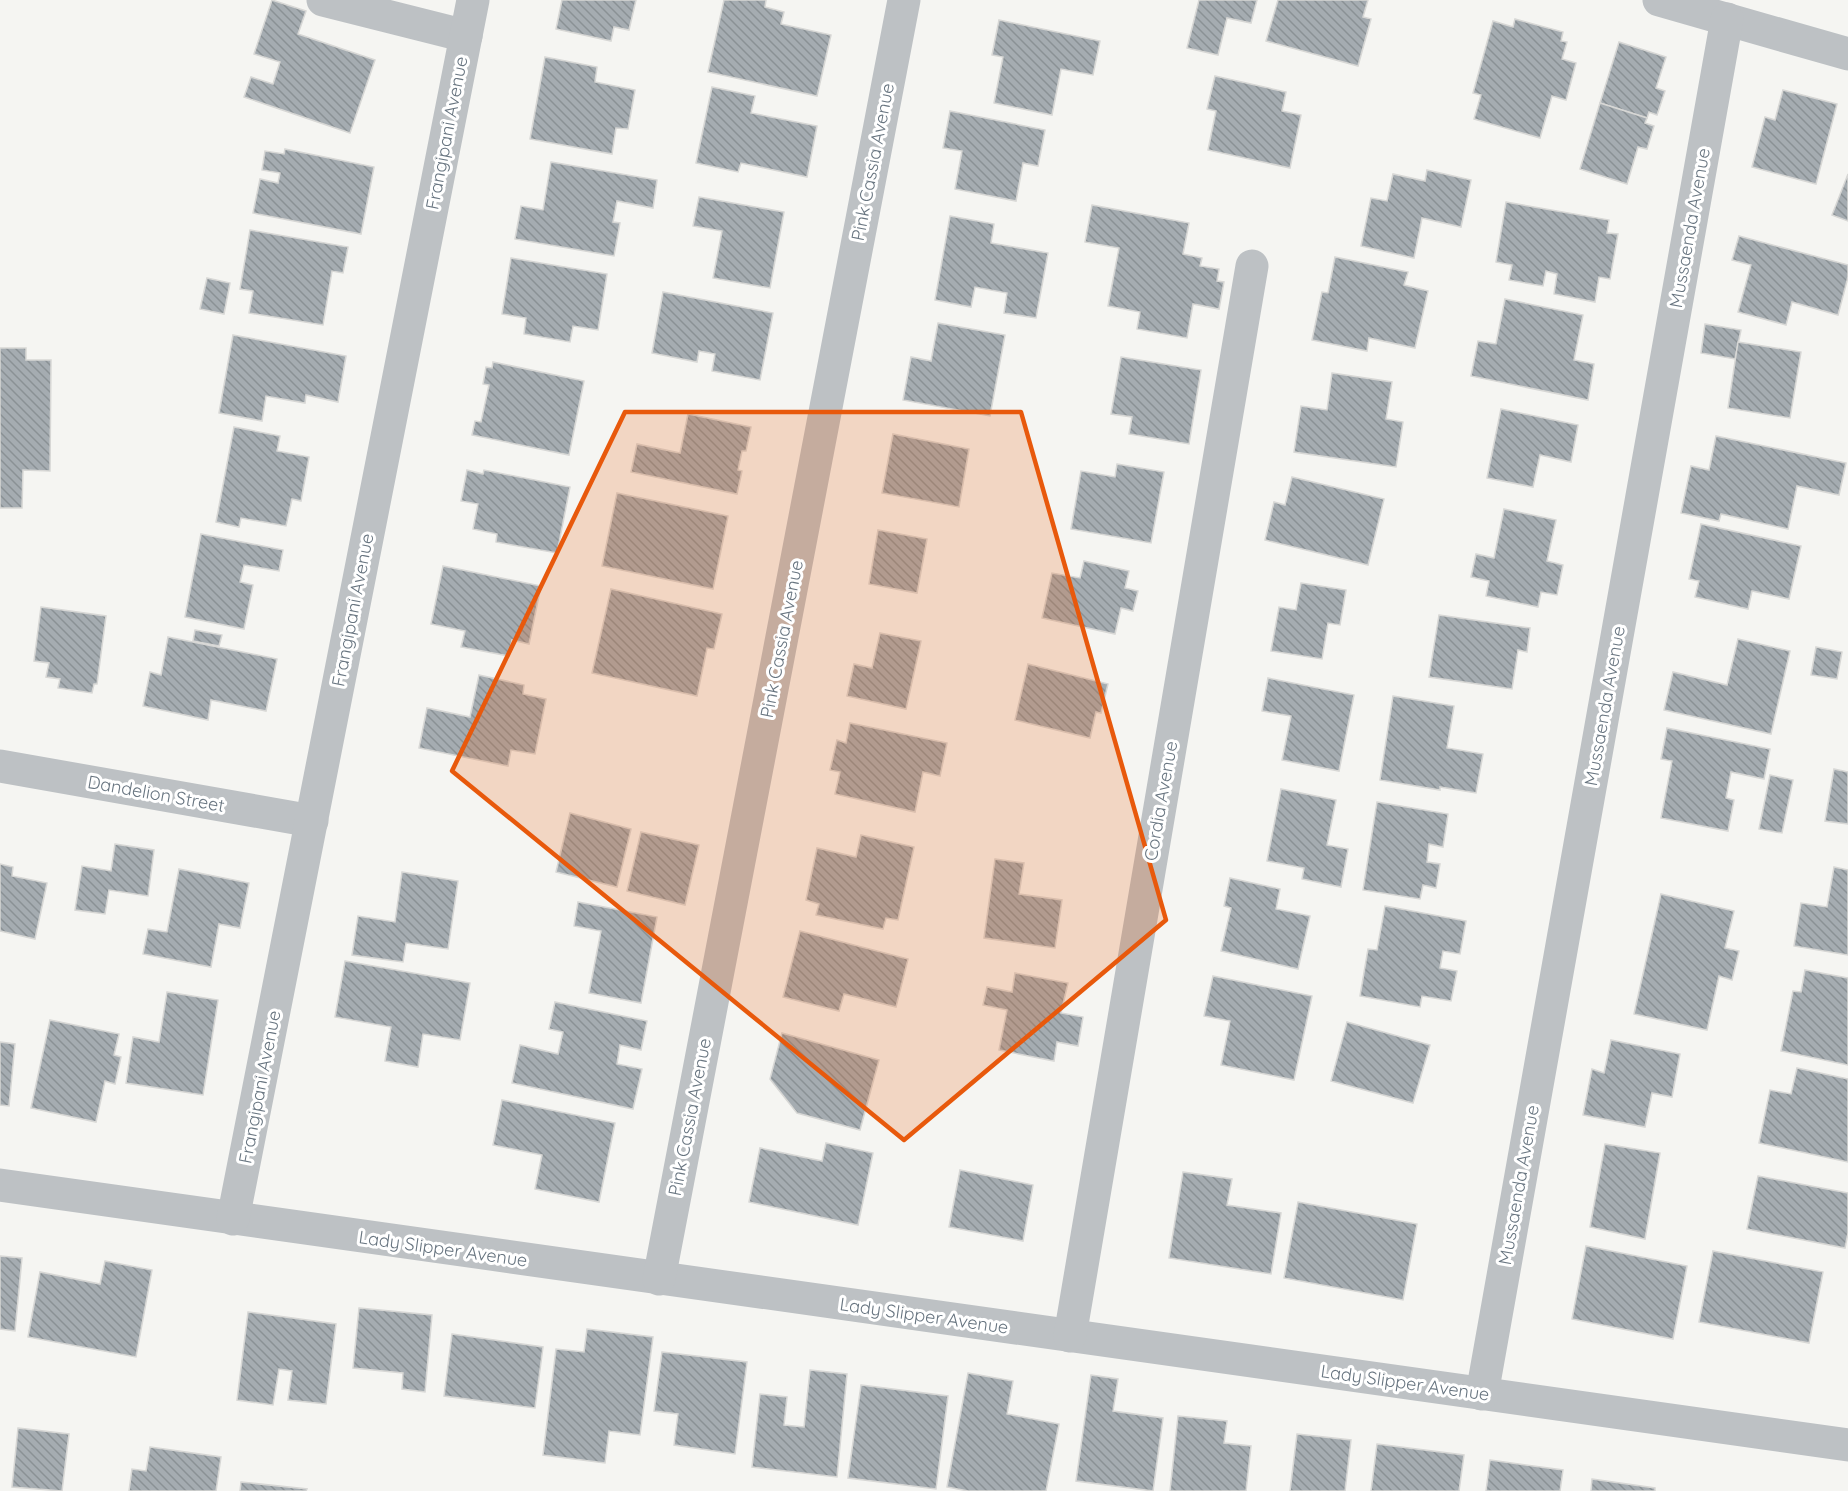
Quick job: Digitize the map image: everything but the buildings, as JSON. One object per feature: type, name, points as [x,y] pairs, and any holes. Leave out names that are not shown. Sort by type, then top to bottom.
[{"type":"street","points":[[323,0],[466,36]]},
{"type":"street","name":"Frangipani Avenue","points":[[233,1220],[473,0]]},
{"type":"street","name":"Pink Cassia Avenue","points":[[659,1279],[904,0]]},
{"type":"street","points":[[1659,0],[1848,54]]},
{"type":"street","name":"Mussaenda Avenue","points":[[1482,1394],[1728,19]]},
{"type":"street","name":"Cordia Avenue","points":[[1070,1336],[1252,266]]},
{"type":"street","name":"Dandelion Street","points":[[0,766],[312,821]]},
{"type":"street","name":"Lady Slipper Avenue","points":[[0,1185],[233,1220],[1848,1445]]},
{"type":"highlighted area","points":[[625,412],[1021,412],[1166,920],[904,1140],[452,771]]}]
